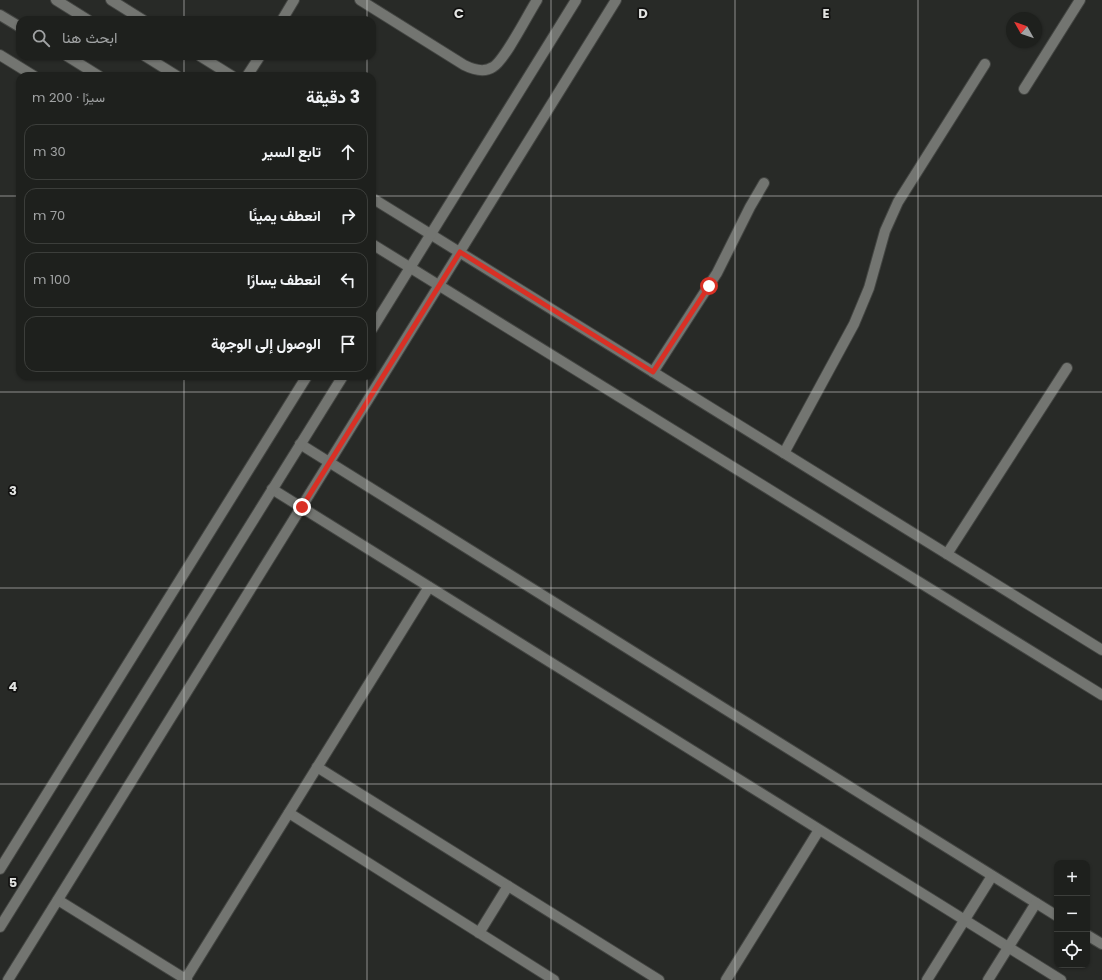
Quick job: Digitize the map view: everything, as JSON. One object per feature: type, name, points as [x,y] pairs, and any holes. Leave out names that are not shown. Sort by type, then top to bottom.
[{"type":"street","points":[[56,0],[82,16]]},
{"type":"street","points":[[111,0],[137,16]]},
{"type":"street","points":[[284,16],[294,0]]},
{"type":"street","points":[[360,0],[464,65],[479,71],[486,70],[499,63],[537,0]]},
{"type":"street","points":[[376,322],[576,0]]},
{"type":"street","points":[[8,980],[616,0]]},
{"type":"street","points":[[1024,89],[1080,0]]},
{"type":"street","points":[[0,15],[16,25]]},
{"type":"street","points":[[0,55],[28,72]]},
{"type":"street","points":[[73,60],[93,72]]},
{"type":"street","points":[[151,60],[171,72]]},
{"type":"street","points":[[206,60],[226,72]]},
{"type":"street","points":[[250,72],[257,60]]},
{"type":"street","points":[[784,453],[854,324],[869,288],[885,231],[898,202],[985,64]]},
{"type":"street","points":[[653,372],[717,273],[728,254],[750,206],[764,183]]},
{"type":"street","points":[[376,201],[1102,650]]},
{"type":"street","points":[[376,246],[1102,695]]},
{"type":"street","points":[[947,554],[1067,368]]},
{"type":"street","points":[[0,869],[305,380]]},
{"type":"street","points":[[0,927],[340,380]]},
{"type":"street","points":[[300,444],[1054,914]]},
{"type":"street","points":[[272,489],[1061,980]]},
{"type":"street","points":[[58,900],[186,980],[430,587]]},
{"type":"street","points":[[317,767],[659,980]]},
{"type":"street","points":[[289,813],[554,980]]},
{"type":"street","points":[[726,980],[819,830]]},
{"type":"street","points":[[927,980],[992,876]]},
{"type":"street","points":[[479,933],[508,886]]},
{"type":"street","points":[[988,980],[1036,903]]},
{"type":"street","points":[[1090,937],[1102,944]]},
{"type":"route","points":[[302,507],[460,252],[653,372],[709,286]]}]
